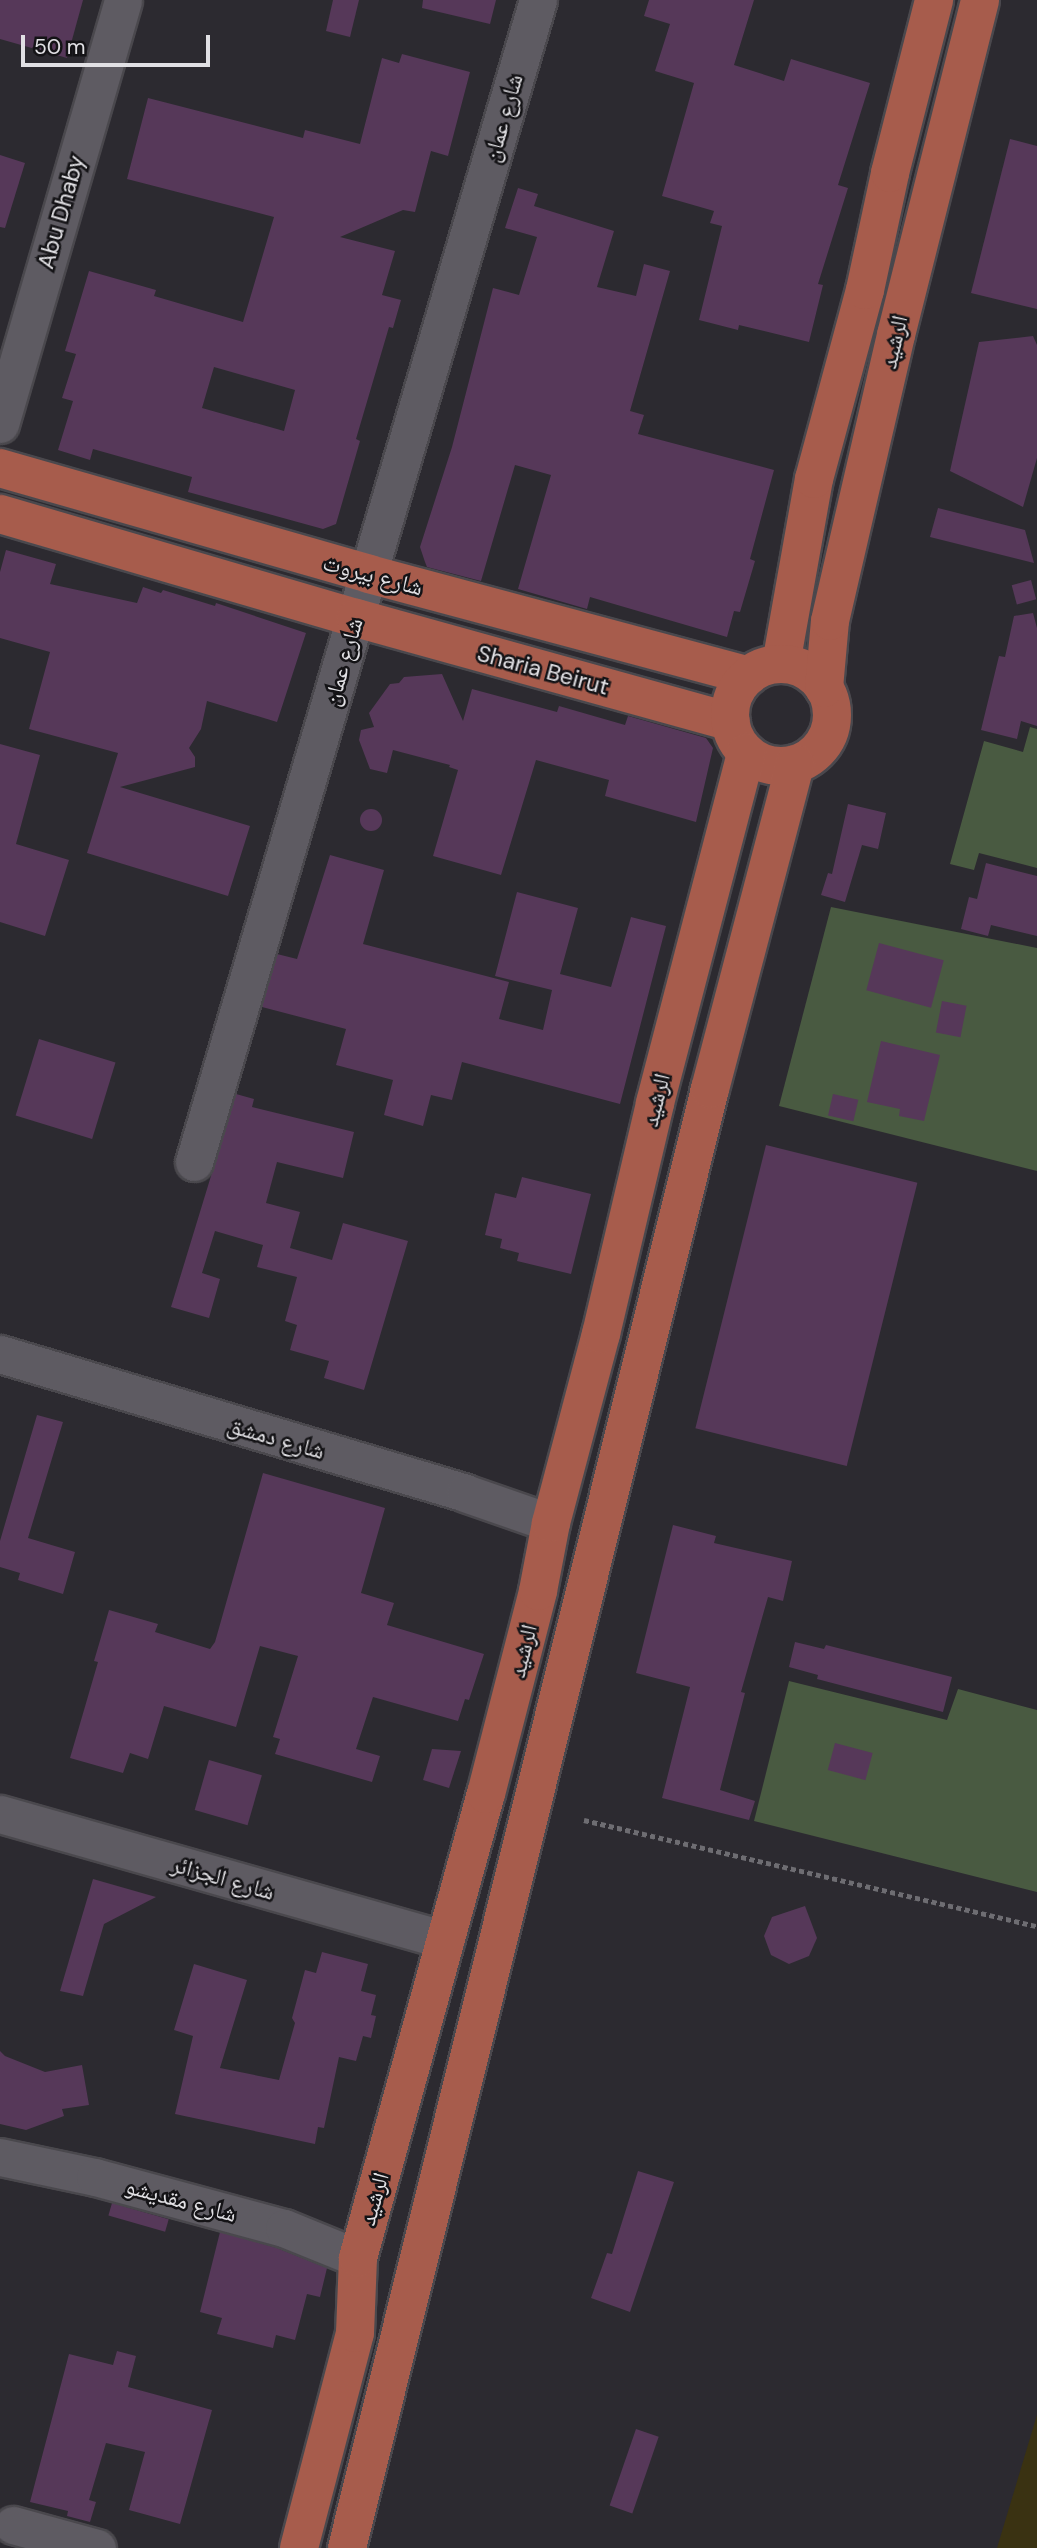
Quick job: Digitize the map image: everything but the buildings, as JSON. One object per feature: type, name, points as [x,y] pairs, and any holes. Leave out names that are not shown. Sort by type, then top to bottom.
[{"type":"main road","name":"الرشيد","points":[[765,670],[865,290],[890,173],[934,0]]},
{"type":"main road","name":"الرشيد","points":[[824,688],[830,621],[896,335],[980,0]]},
{"type":"main road","name":"شارع بيروت","points":[[0,468],[369,574],[765,670]]},
{"type":"main road","name":"شارع بيروت","points":[[0,513],[356,618]]},
{"type":"main road","name":"Sharia Beirut","points":[[356,618],[738,737]]},
{"type":"main road","points":[[798,667],[813,676],[824,688],[830,702],[829,733],[810,758],[795,764],[778,766],[761,762],[738,737],[734,697],[765,670],[798,667]]},
{"type":"main road","name":"الرشيد","points":[[299,2548],[355,2333],[358,2259],[538,1591],[551,1523],[601,1334],[738,737]]},
{"type":"main road","name":"الرشيد","points":[[347,2548],[710,1089],[795,764]]},
{"type":"street","name":"Abu Dhaby","points":[[0,424],[122,0]]},
{"type":"street","name":"شارع عمان","points":[[194,1162],[538,0]]},
{"type":"street","name":"شارع دمشق","points":[[0,1354],[477,1497],[551,1523]]},
{"type":"street","name":"شارع الجزائر","points":[[0,1814],[446,1940]]},
{"type":"street","name":"شارع مقديشو","points":[[0,2157],[95,2177],[284,2228],[358,2259]]},
{"type":"street","points":[[13,2525],[97,2548]]},
{"type":"path","points":[[584,1820],[1037,1926]]},
{"type":"green space","points":[[1030,727],[1037,729],[1037,868],[979,853],[974,870],[950,864],[984,741],[1023,752]]},
{"type":"green space","points":[[831,907],[1037,948],[1037,1171],[779,1106]]},
{"type":"green space","points":[[789,1681],[947,1720],[958,1689],[1037,1710],[1037,1892],[754,1821]]},
{"type":"sand","points":[[1037,2415],[1037,2548],[997,2548]]}]
